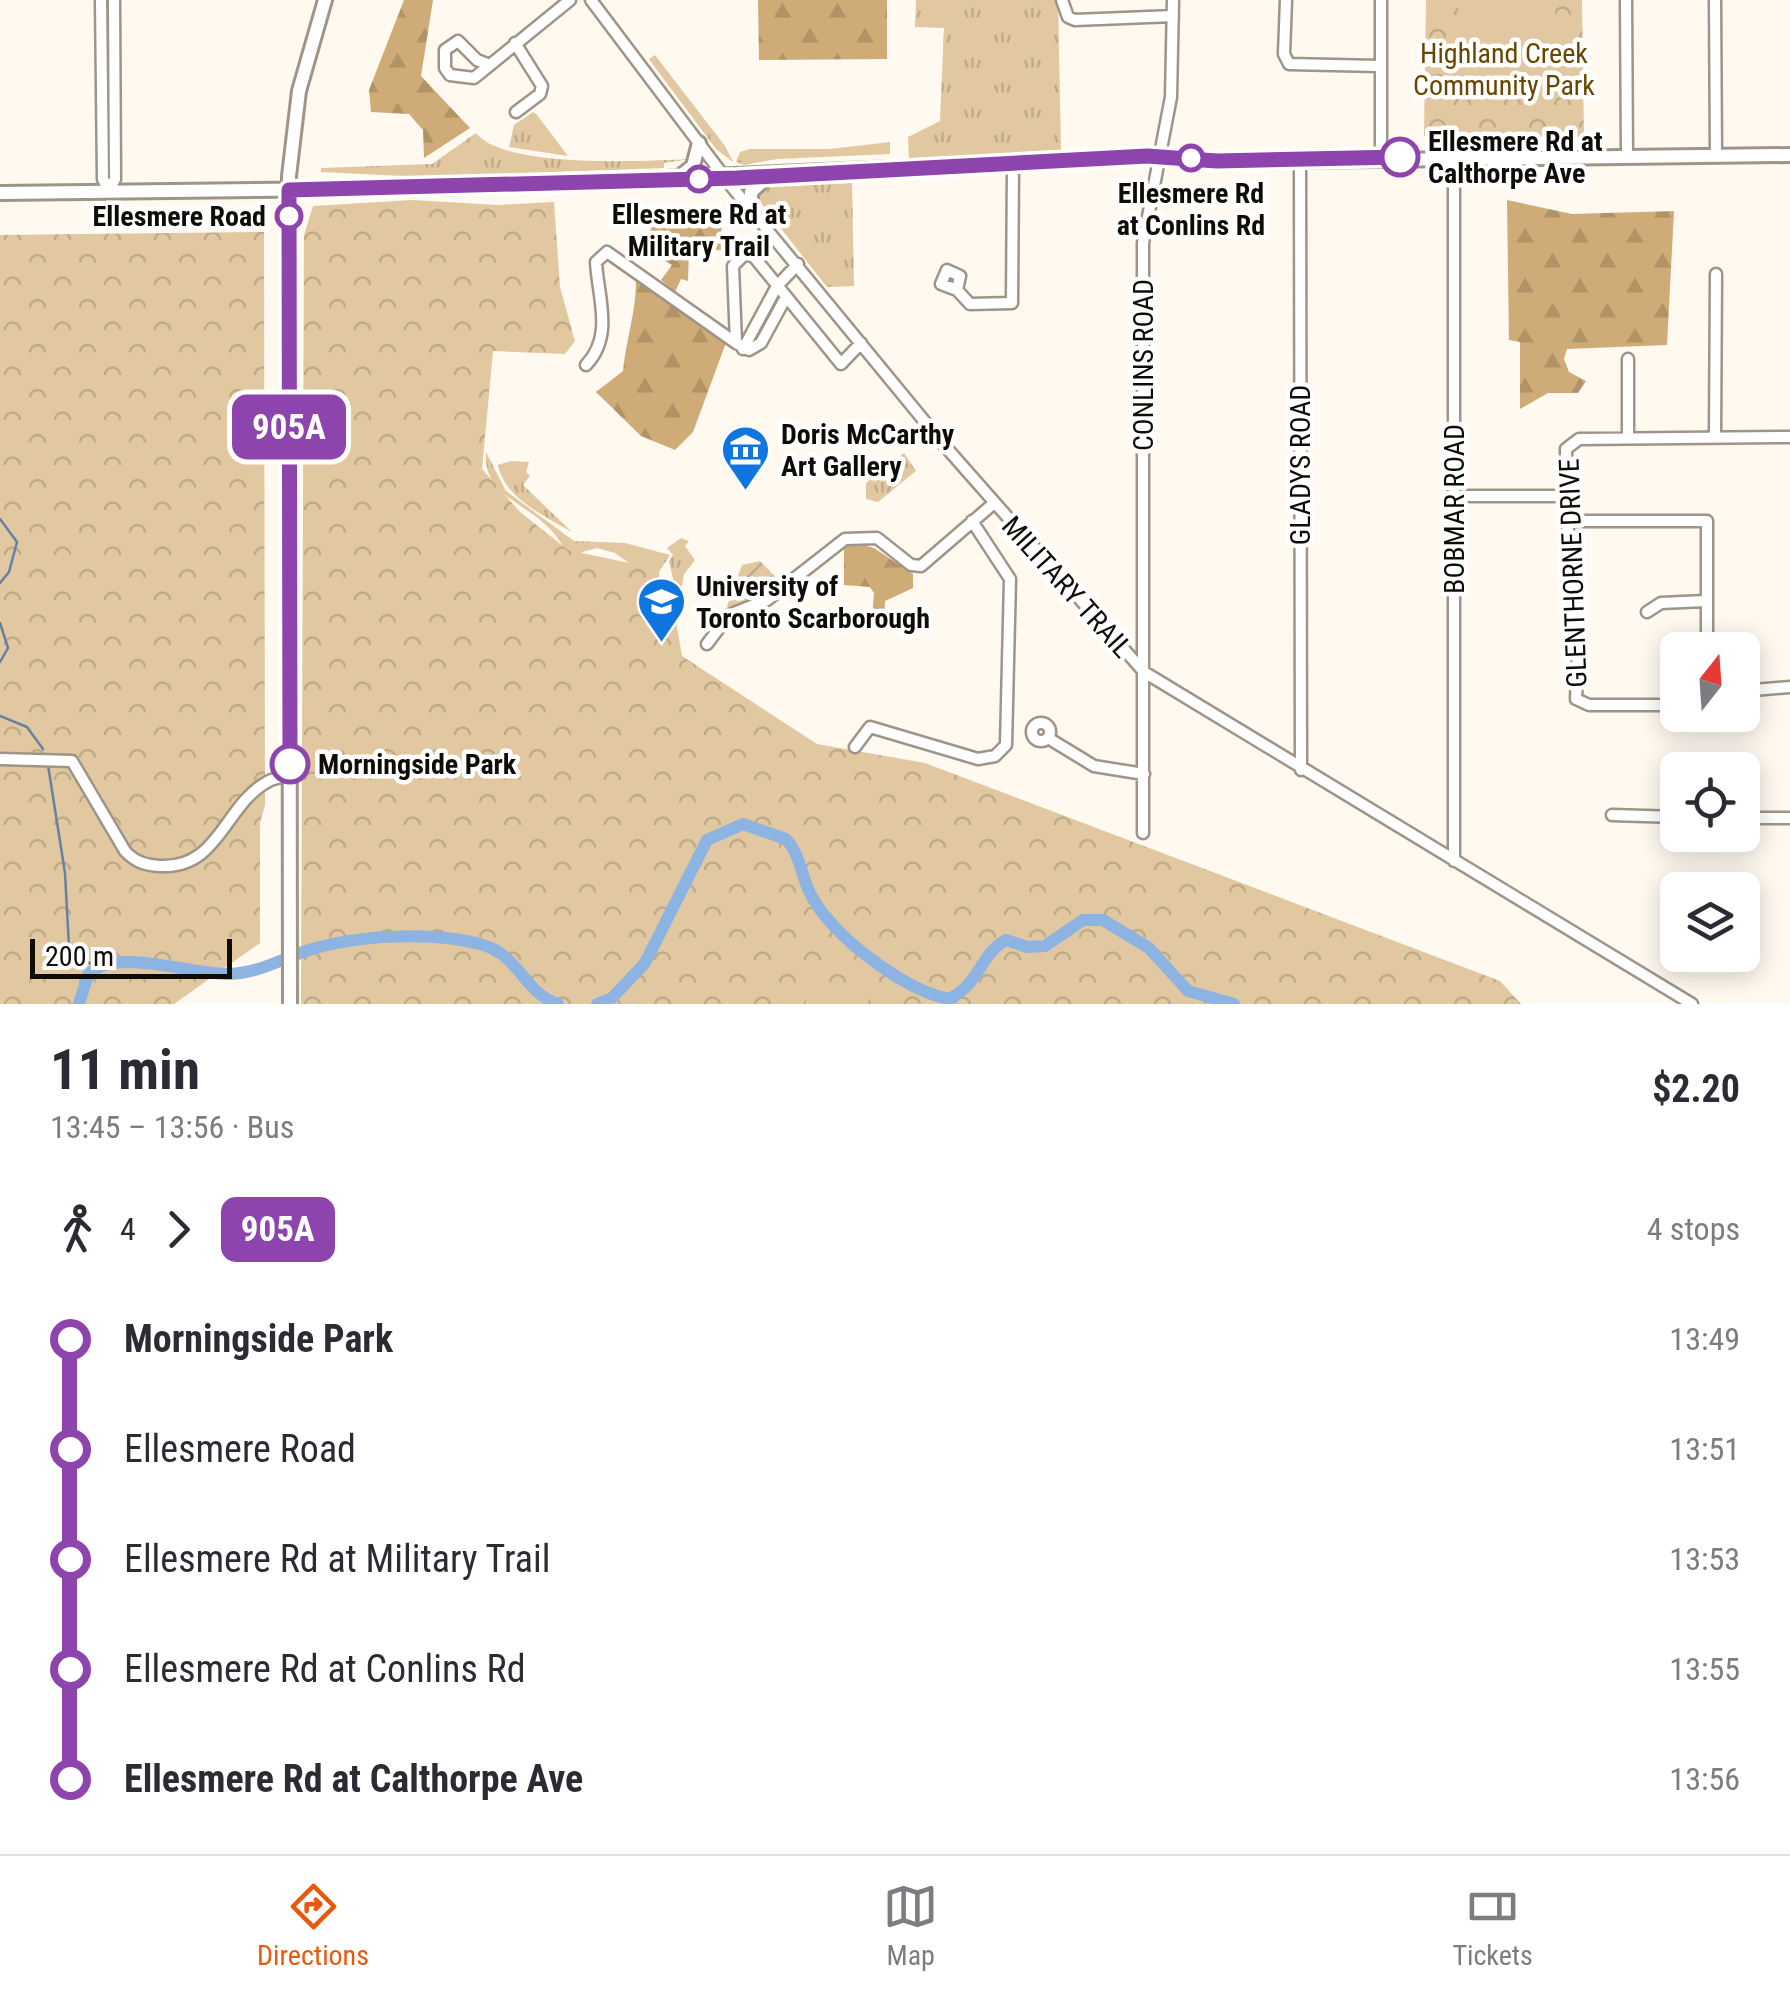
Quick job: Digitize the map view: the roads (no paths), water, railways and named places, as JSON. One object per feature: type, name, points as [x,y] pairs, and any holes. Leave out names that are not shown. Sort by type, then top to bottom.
[{"type":"main road","points":[[290,1004],[289,190],[299,92],[325,0]]},
{"type":"main road","points":[[676,180],[693,166],[700,143]]},
{"type":"main road","points":[[0,194],[676,180],[1159,159],[1790,155]]},
{"type":"main road","points":[[750,209],[752,189],[770,176]]},
{"type":"street","points":[[101,0],[103,178],[109,191]]},
{"type":"street","points":[[109,191],[115,179],[114,0]]},
{"type":"street","points":[[487,64],[458,41],[445,50],[445,68],[450,75],[474,78],[570,0]]},
{"type":"street","name":"MILITARY TRAIL","points":[[592,0],[750,209],[993,504],[1144,672],[1688,1003]]},
{"type":"street","points":[[1062,0],[1068,17],[1075,20],[1173,16]]},
{"type":"street","name":"CONLINS ROAD","points":[[1143,834],[1144,242],[1171,97],[1172,0]]},
{"type":"street","points":[[1286,0],[1284,54],[1289,64],[1379,66]]},
{"type":"street","points":[[1381,0],[1381,158]]},
{"type":"street","points":[[1626,0],[1627,156]]},
{"type":"street","points":[[1715,0],[1716,156]]},
{"type":"street","points":[[516,43],[542,86],[540,94],[516,112]]},
{"type":"street","name":"BOBMAR ROAD","points":[[1454,156],[1454,861]]},
{"type":"street","name":"GLADYS ROAD","points":[[1300,160],[1301,770]]},
{"type":"street","points":[[956,290],[970,304],[1012,303],[1013,166]]},
{"type":"street","points":[[586,365],[600,346],[602,304],[596,266],[598,256],[607,252],[739,346],[758,347],[786,297]]},
{"type":"street","points":[[739,346],[733,266],[746,253],[753,256],[841,364],[861,343]]},
{"type":"street","points":[[739,346],[778,286],[798,264]]},
{"type":"street","points":[[1716,274],[1716,437]]},
{"type":"street","points":[[1628,359],[1628,437]]},
{"type":"street","name":"GLENTHORNE DRIVE","points":[[1660,705],[1589,705],[1576,699],[1579,627],[1570,577],[1569,446],[1579,438],[1790,437]]},
{"type":"street","points":[[1454,496],[1569,496]]},
{"type":"street","points":[[707,644],[729,615],[767,600],[845,539],[877,538],[912,566],[928,559],[993,504]]},
{"type":"street","points":[[855,747],[870,727],[977,759],[994,757],[1006,745],[1010,578],[972,521]]},
{"type":"street","points":[[1570,521],[1707,521],[1706,632]]},
{"type":"street","points":[[1648,612],[1661,603],[1705,600]]},
{"type":"street","points":[[1760,690],[1790,687]]},
{"type":"street","points":[[1048,738],[1094,766],[1144,774]]},
{"type":"street","points":[[0,759],[72,761],[124,851],[137,862],[164,866],[194,860],[214,844],[262,785],[290,776]]},
{"type":"street","points":[[1612,815],[1660,816]]},
{"type":"street","points":[[1760,818],[1790,818]]},
{"type":"waterway","points":[[0,519],[17,542],[9,572],[0,583]]},
{"type":"waterway","points":[[0,623],[8,648],[0,662]]},
{"type":"waterway","points":[[0,716],[27,727],[43,749]]},
{"type":"waterway","points":[[48,765],[65,873],[69,947],[96,968]]},
{"type":"waterway","points":[[597,1004],[612,998],[645,963],[707,840],[743,824],[786,839],[812,897],[836,929],[872,960],[931,994],[949,999],[959,993],[990,953],[1006,940],[1027,947],[1045,946],[1083,920],[1103,920],[1149,948],[1188,991],[1234,1004]]},
{"type":"waterway","points":[[79,1004],[88,975],[117,963],[229,974],[328,945],[419,936],[463,941],[495,950],[537,992],[558,1004]]},
{"type":"place","name":"Ellesmere Rd at Calthorpe Ave","points":[[1400,157]]},
{"type":"place","name":"Ellesmere Rd at Conlins Rd","points":[[1191,158]]},
{"type":"place","name":"Ellesmere Rd at Military Trail","points":[[699,179]]},
{"type":"place","name":"Ellesmere Road","points":[[289,216]]},
{"type":"place","name":"Doris McCarthy Art Gallery","points":[[746,492]]},
{"type":"place","name":"University of Toronto Scarborough","points":[[661,644]]},
{"type":"place","name":"Morningside Park","points":[[290,764]]},
{"type":"park label","name":"Highland Creek Community Park","points":[[1504,69]]}]
